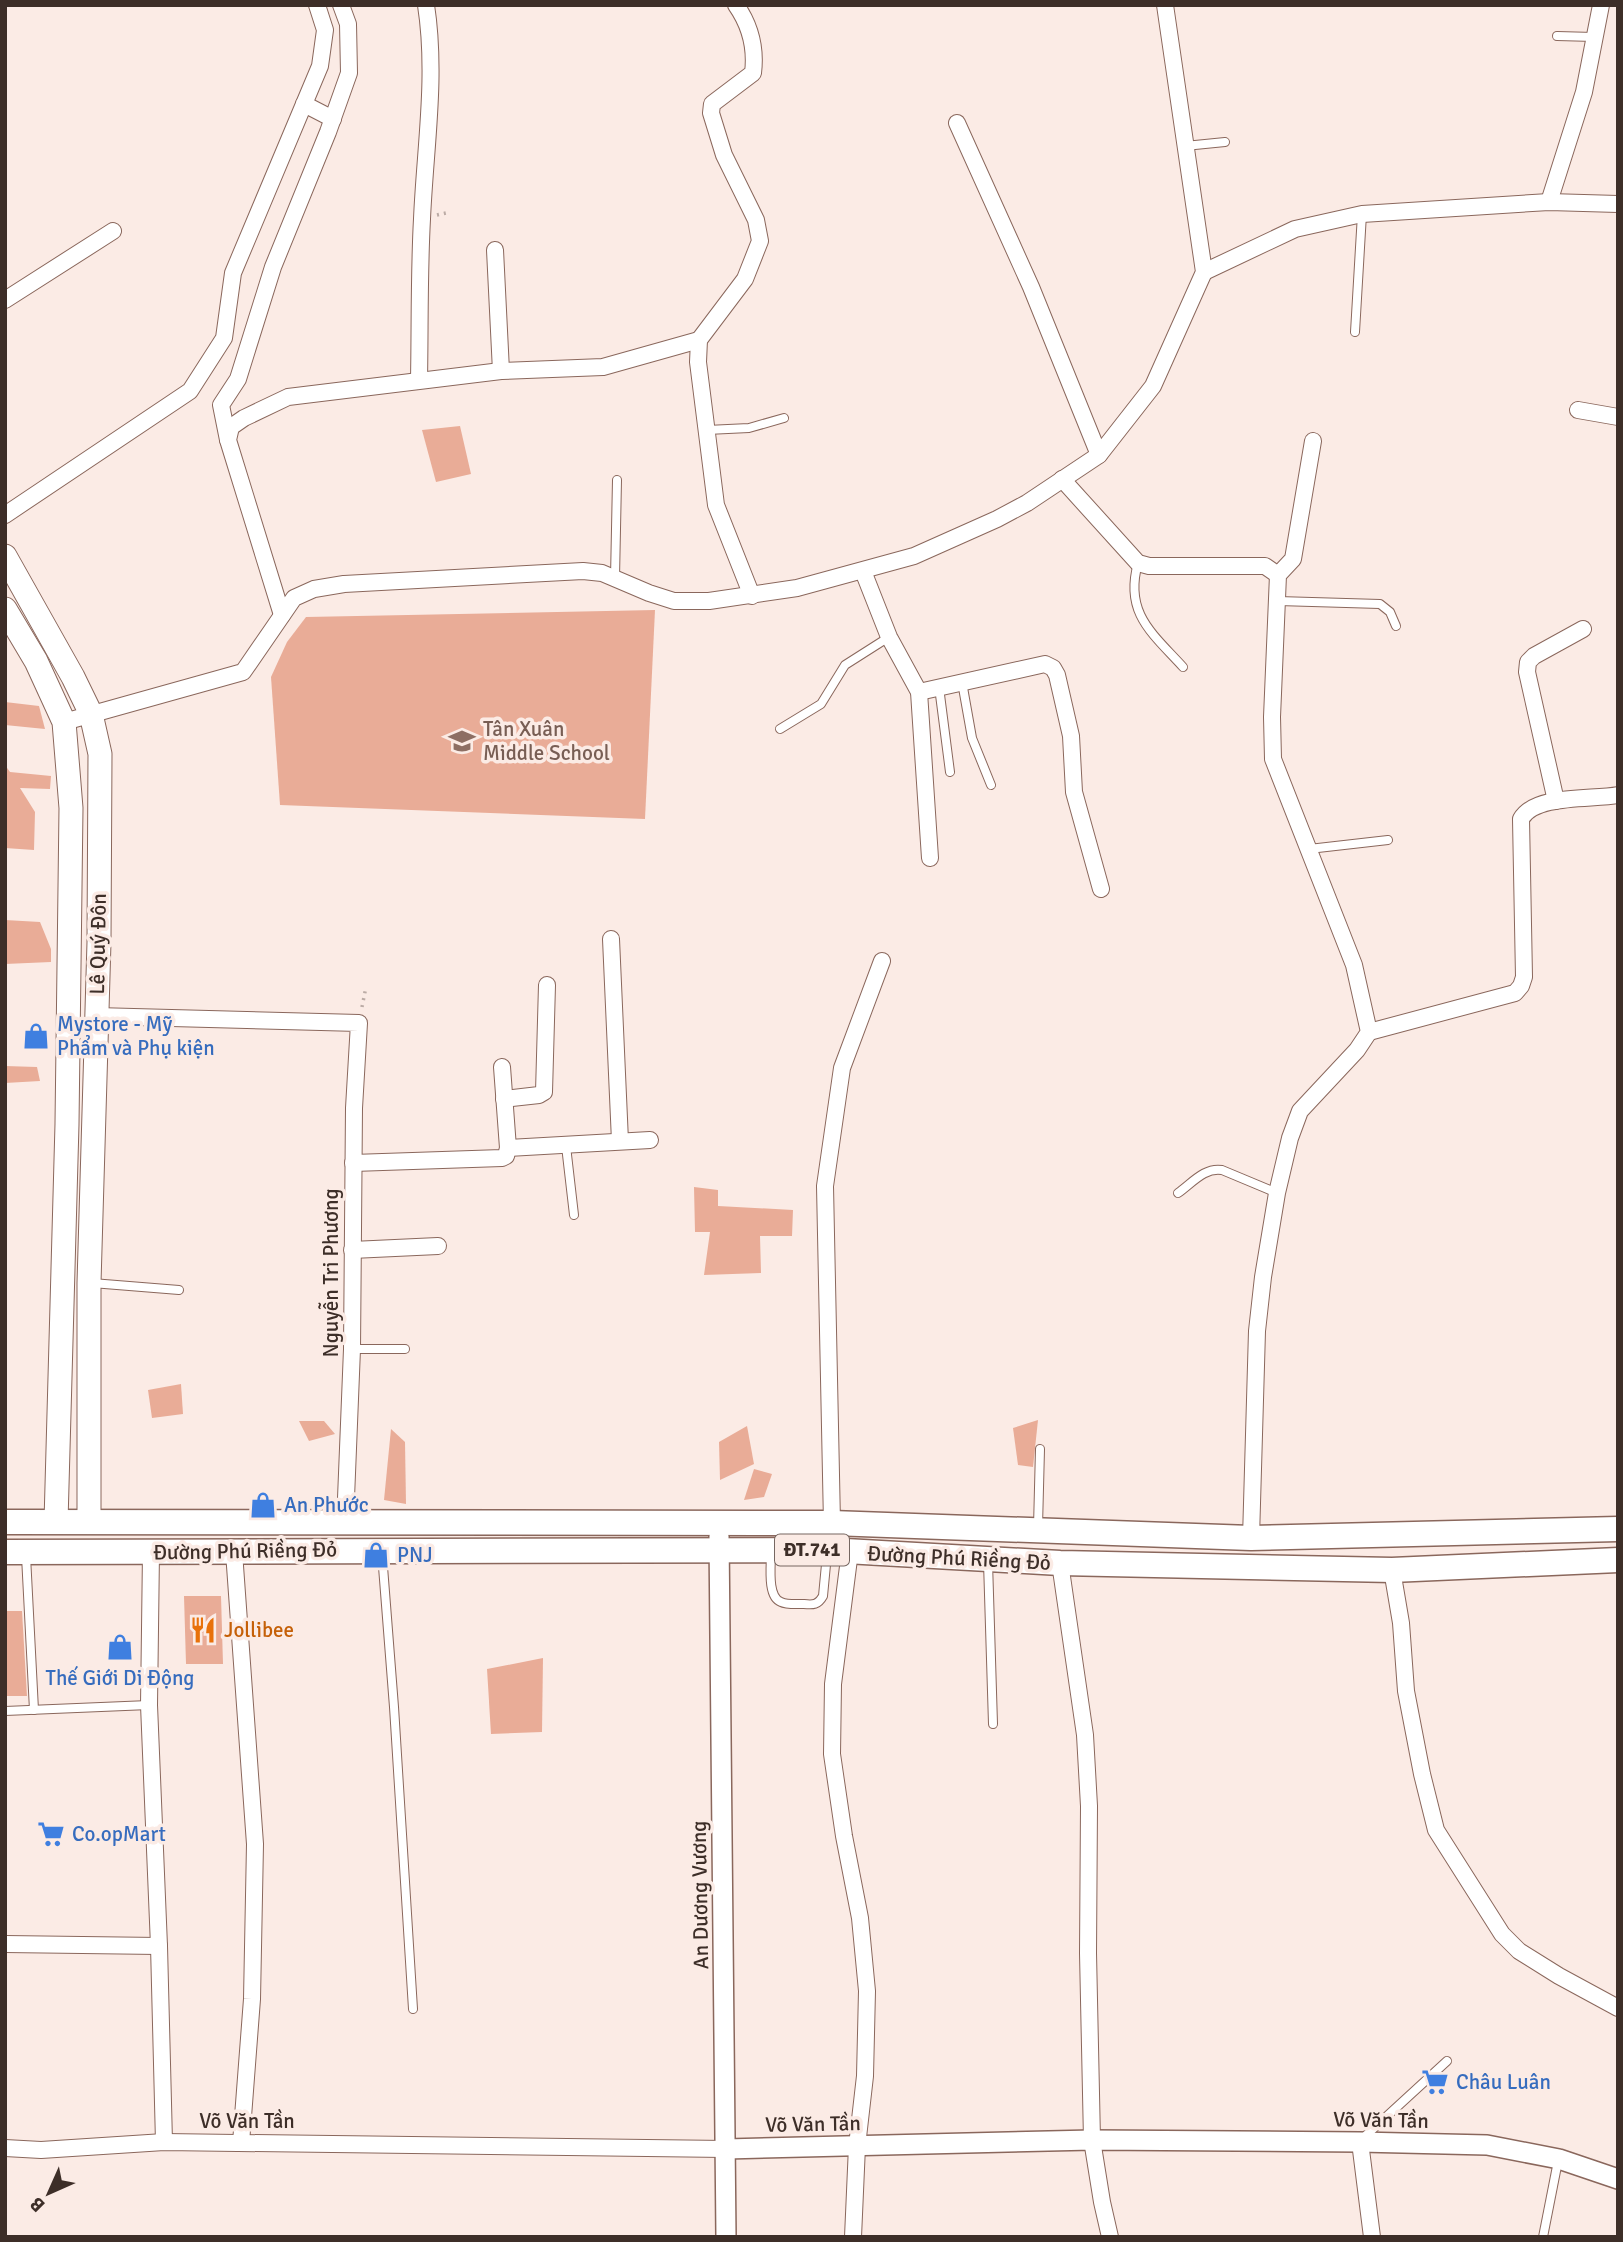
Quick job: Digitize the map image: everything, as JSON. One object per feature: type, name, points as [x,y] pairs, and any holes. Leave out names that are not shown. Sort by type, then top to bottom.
[{"type":"main road","name":"Lê Quý Đôn","points":[[5,556],[91,714],[100,754],[89,1283],[89,1522]]},
{"type":"main road","name":"Lê Quý Đôn","points":[[5,609],[36,661],[64,722],[71,807],[67,1124],[56,1522]]},
{"type":"main road","name":"Đường Phú Riềng Đỏ","points":[[5,1522],[832,1523],[1251,1538],[1618,1529]]},
{"type":"main road","points":[[54,1552],[56,1522]]},
{"type":"main road","points":[[89,1522],[89,1552]]},
{"type":"main road","name":"Đường Phú Riềng Đỏ","points":[[16,1552],[771,1550],[1060,1563],[1392,1570],[1618,1560]]},
{"type":"street","points":[[5,515],[190,391],[224,338],[233,274],[320,66],[325,30],[317,5]]},
{"type":"street","points":[[282,615],[228,440],[221,405],[237,379],[273,267],[349,73],[348,24],[341,5]]},
{"type":"street","points":[[419,380],[422,219],[430,124],[429,23],[426,5]]},
{"type":"street","points":[[736,5],[751,35],[755,62],[753,73],[712,104],[711,113],[724,155],[756,220],[760,241],[746,279],[699,340],[698,362],[716,505],[752,596]]},
{"type":"street","points":[[64,722],[243,672],[294,598],[314,589],[344,584],[583,571],[602,573],[674,601],[709,601],[752,596],[797,588],[914,555],[1027,503],[1100,455],[1153,386],[1204,272],[1165,5]]},
{"type":"street","points":[[1549,202],[1584,92],[1601,5]]},
{"type":"street","points":[[304,104],[333,119]]},
{"type":"street","points":[[957,123],[1031,287],[1100,455]]},
{"type":"street","points":[[1204,272],[1296,229],[1362,214],[1549,202],[1618,204]]},
{"type":"street","points":[[5,300],[113,231]]},
{"type":"street","points":[[495,250],[501,371]]},
{"type":"street","points":[[228,440],[231,428],[244,418],[288,397],[501,371],[603,367],[699,340]]},
{"type":"street","points":[[1578,411],[1618,417]]},
{"type":"street","points":[[1313,441],[1293,559],[1278,575],[1272,717],[1273,759],[1353,965],[1369,1032]]},
{"type":"street","points":[[1062,479],[1138,563],[1149,566],[1265,566],[1278,575]]},
{"type":"street","points":[[863,571],[889,637],[919,692],[930,858]]},
{"type":"street","points":[[1556,801],[1527,672],[1528,662],[1583,629]]},
{"type":"street","points":[[919,692],[1045,664],[1053,668],[1058,675],[1071,736],[1074,792],[1101,889]]},
{"type":"street","points":[[1251,1538],[1257,1331],[1263,1277],[1277,1193],[1290,1138],[1300,1111],[1357,1050],[1369,1032],[1515,993],[1524,977],[1521,819],[1525,812],[1556,801],[1618,795]]},
{"type":"street","points":[[611,939],[620,1141]]},
{"type":"street","points":[[832,1523],[825,1186],[842,1068],[883,961]]},
{"type":"street","points":[[504,1099],[544,1092],[547,985]]},
{"type":"street","name":"Nguyễn Tri Phương","points":[[96,1016],[359,1023],[352,1250],[352,1349],[345,1523]]},
{"type":"street","points":[[354,1163],[502,1158],[508,1153],[508,1148],[502,1067]]},
{"type":"street","points":[[508,1148],[650,1140]]},
{"type":"street","points":[[352,1250],[438,1246]]},
{"type":"street","name":"An Dương Vương","points":[[719,1524],[726,2237]]},
{"type":"street","points":[[839,1551],[832,1754],[860,1918],[867,1991],[865,2076],[857,2146],[853,2237]]},
{"type":"street","points":[[151,1552],[149,1705],[164,2142]]},
{"type":"street","points":[[234,1552],[255,1844],[252,1999],[241,2143]]},
{"type":"street","points":[[1060,1563],[1085,1735],[1088,1782],[1092,2140],[1110,2237]]},
{"type":"street","points":[[1392,1570],[1401,1623],[1406,1691],[1436,1830],[1502,1934],[1520,1951],[1618,2008]]},
{"type":"street","points":[[5,1944],[159,1946]]},
{"type":"street","name":"Võ Văn Tần","points":[[5,2148],[41,2150],[164,2142],[726,2149],[1092,2140],[1360,2141],[1487,2145],[1559,2159],[1618,2179]]},
{"type":"street","points":[[1360,2141],[1372,2237]]},
{"type":"lane","points":[[1557,36],[1594,37]]},
{"type":"lane","points":[[1185,146],[1225,142]]},
{"type":"lane","points":[[1355,332],[1362,214]]},
{"type":"lane","points":[[707,430],[749,428],[784,418]]},
{"type":"lane","points":[[615,578],[617,480]]},
{"type":"lane","points":[[1138,563],[1133,581],[1135,604],[1149,632],[1183,667]]},
{"type":"lane","points":[[1278,601],[1380,604],[1390,612],[1396,626]]},
{"type":"lane","points":[[780,729],[821,704],[845,665],[889,637]]},
{"type":"lane","points":[[962,682],[972,738],[990,785]]},
{"type":"lane","points":[[939,687],[950,772]]},
{"type":"lane","points":[[1309,849],[1388,840]]},
{"type":"lane","points":[[566,1146],[574,1215]]},
{"type":"lane","points":[[1178,1193],[1207,1171],[1214,1169],[1223,1170],[1277,1193]]},
{"type":"lane","points":[[89,1283],[179,1290]]},
{"type":"lane","points":[[352,1349],[405,1349]]},
{"type":"lane","points":[[1038,1530],[1040,1449]]},
{"type":"lane","points":[[381,1550],[414,2009]]},
{"type":"lane","points":[[771,1550],[772,1591],[775,1598],[781,1602],[814,1605],[823,1596],[839,1551]]},
{"type":"lane","points":[[16,1552],[34,1710]]},
{"type":"lane","points":[[988,1559],[993,1724]]},
{"type":"lane","points":[[5,1711],[149,1705]]},
{"type":"lane","points":[[1360,2141],[1447,2061]]},
{"type":"lane","points":[[1544,2237],[1559,2159]]},
{"type":"building","points":[[460,426],[471,474],[436,482],[422,430]]},
{"type":"building","name":"Tân Xuân Middle School","points":[[655,610],[645,819],[280,805],[271,677],[287,642],[306,617]]},
{"type":"building","points":[[5,702],[39,706],[45,729],[5,725]]},
{"type":"building","points":[[5,765],[10,772],[51,776],[50,789],[20,788],[35,812],[34,850],[5,848]]},
{"type":"building","points":[[5,920],[40,922],[51,949],[51,962],[5,964]]},
{"type":"building","points":[[5,1066],[37,1067],[40,1081],[5,1083]]},
{"type":"building","points":[[694,1187],[718,1190],[718,1206],[793,1210],[792,1236],[760,1236],[761,1273],[704,1275],[710,1232],[695,1232]]},
{"type":"building","points":[[181,1384],[183,1414],[152,1418],[148,1390]]},
{"type":"building","points":[[1038,1420],[1033,1467],[1018,1465],[1013,1428]]},
{"type":"building","points":[[299,1421],[324,1421],[335,1434],[309,1441]]},
{"type":"building","points":[[747,1426],[754,1464],[720,1480],[719,1442]]},
{"type":"building","points":[[391,1429],[405,1442],[406,1504],[384,1500]]},
{"type":"building","points":[[754,1469],[772,1474],[764,1497],[744,1500]]},
{"type":"building","name":"Jollibee","points":[[184,1596],[221,1596],[223,1664],[186,1664]]},
{"type":"building","points":[[5,1611],[22,1611],[27,1696],[5,1696]]},
{"type":"building","points":[[543,1658],[542,1732],[491,1734],[487,1669]]},
{"type":"place","name":"Tân Xuân Middle School","points":[[462,741]]},
{"type":"place","name":"Mystore - Mỹ Phẩm và Phụ kiện","points":[[36,1036]]},
{"type":"place","name":"An Phước","points":[[263,1505]]},
{"type":"place","name":"PNJ","points":[[376,1555]]},
{"type":"place","name":"Jollibee","points":[[203,1630]]},
{"type":"place","name":"Thế Giới Di Động","points":[[120,1647]]},
{"type":"place","name":"Co.opMart","points":[[51,1834]]},
{"type":"place","name":"Châu Luân","points":[[1435,2082]]}]
